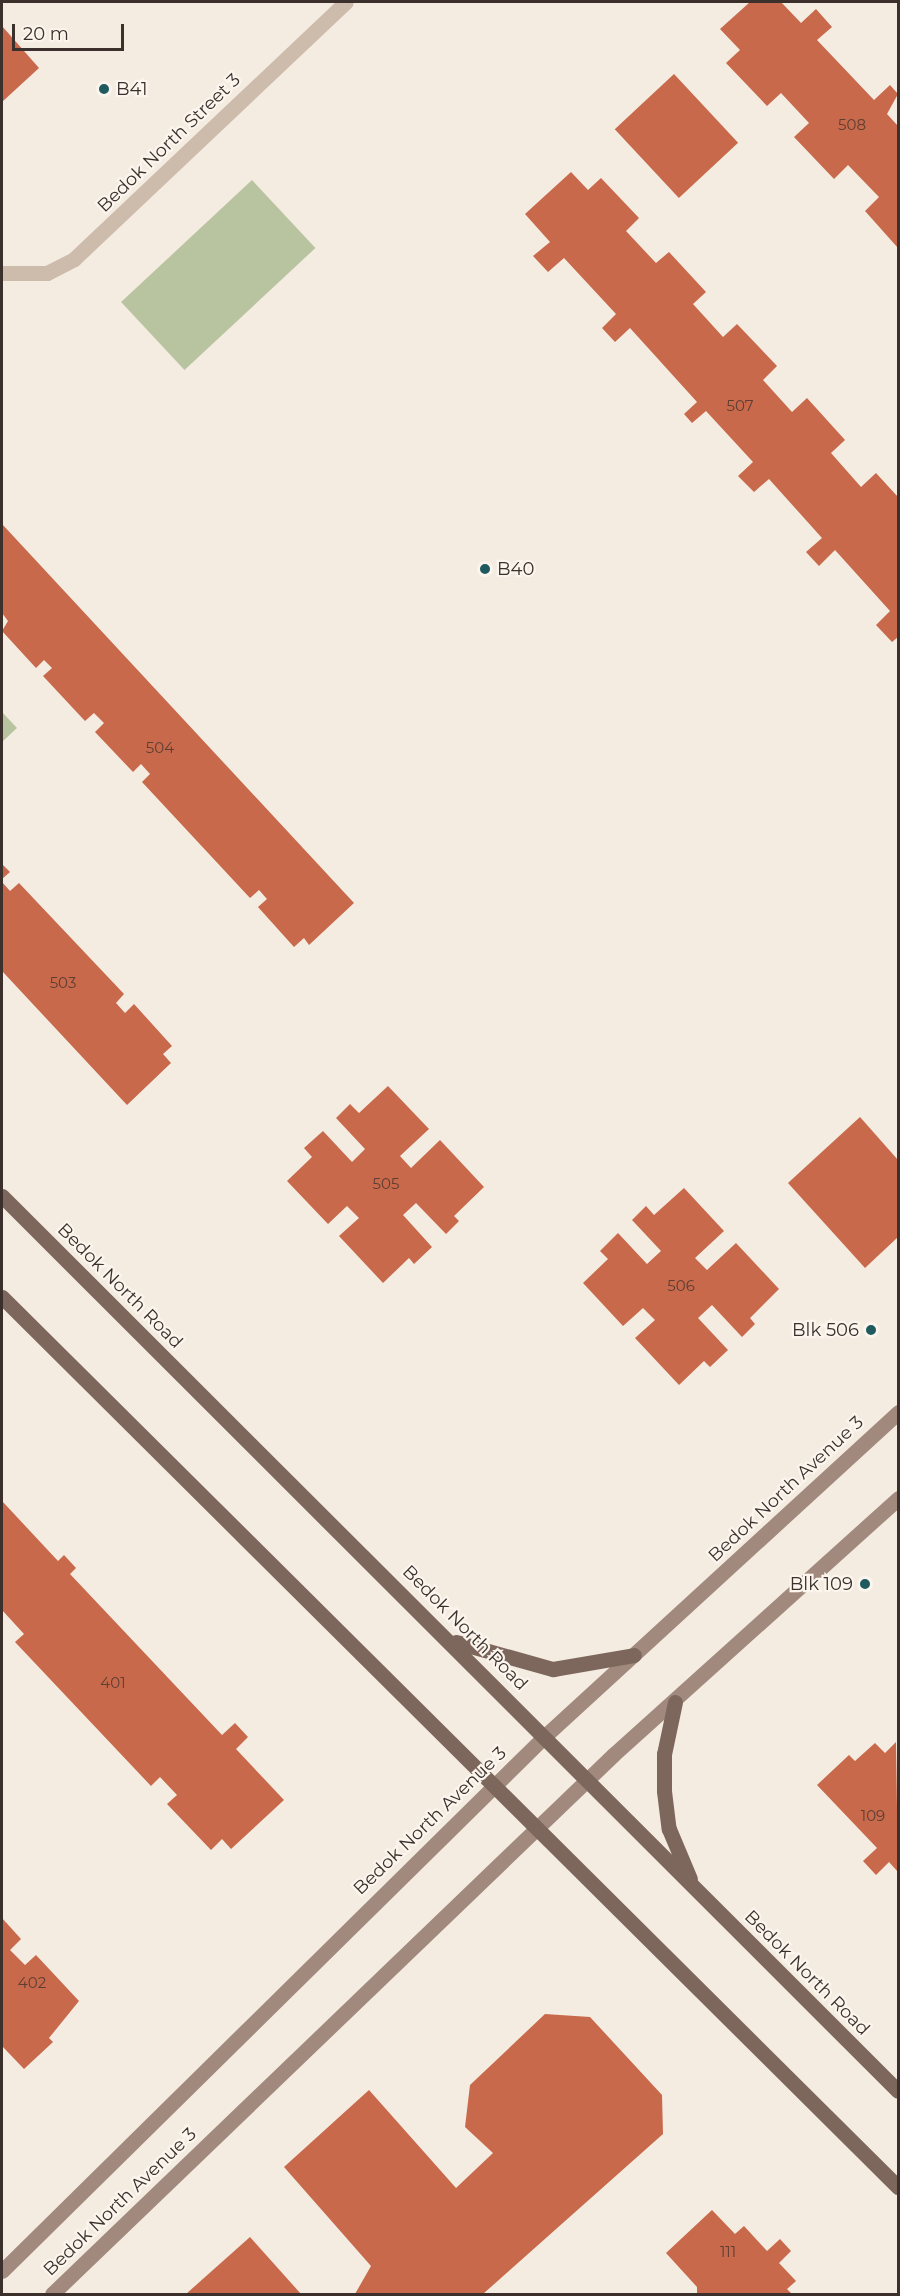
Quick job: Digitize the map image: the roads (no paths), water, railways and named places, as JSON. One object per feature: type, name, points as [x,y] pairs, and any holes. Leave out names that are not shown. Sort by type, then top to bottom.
[{"type":"main road","name":"Bedok North Road","points":[[2,1196],[451,1640],[694,1888],[898,2091]]},
{"type":"main road","points":[[2,1297],[494,1787],[540,1827],[898,2187]]},
{"type":"main road","name":"Bedok North Avenue 3","points":[[2,2271],[546,1736],[898,1412]]},
{"type":"main road","name":"Bedok North Avenue 3","points":[[52,2295],[540,1827],[898,1498]]},
{"type":"main road","points":[[451,1640],[554,1670],[634,1655]]},
{"type":"main road","points":[[675,1702],[664,1754],[664,1791],[669,1829],[694,1888]]},
{"type":"street","name":"Bedok North Street 3","points":[[2,273],[47,273],[74,259],[346,2]]},
{"type":"place","name":"B41","points":[[104,89]]},
{"type":"place","name":"B40","points":[[485,569]]},
{"type":"place","name":"Blk 506","points":[[871,1330]]},
{"type":"place","name":"Blk 109","points":[[865,1584]]}]
